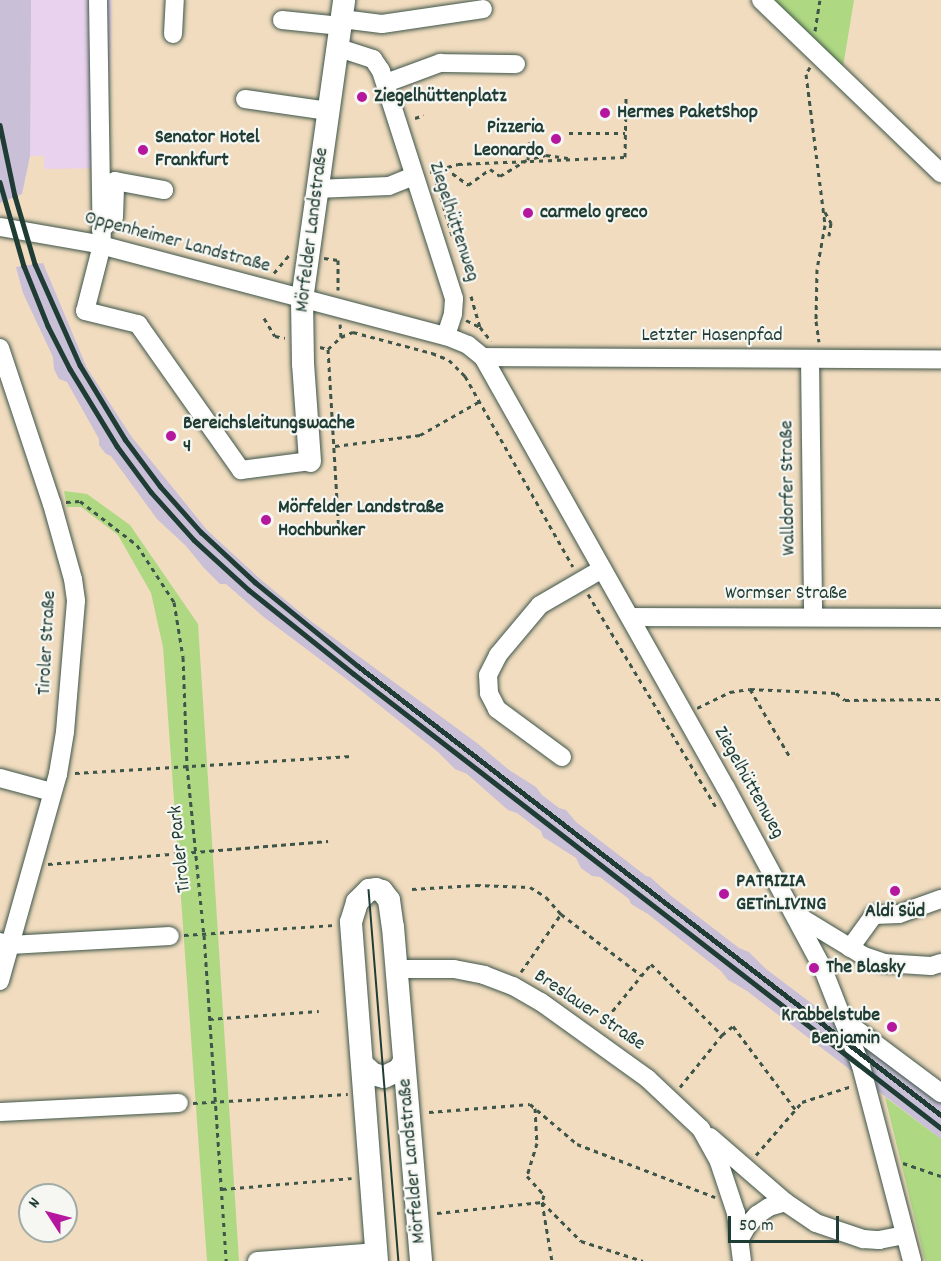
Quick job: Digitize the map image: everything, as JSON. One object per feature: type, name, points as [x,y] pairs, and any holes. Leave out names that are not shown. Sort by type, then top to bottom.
[{"type":"main road","name":"Mörfelder Landstraße","points":[[310,461],[303,364],[302,300],[316,189],[342,23]]},
{"type":"main road","name":"Mörfelder Landstraße","points":[[377,1257],[351,922],[357,902],[369,890],[382,891],[389,900],[421,1261]]},
{"type":"main road","name":"Mörfelder Landstraße","points":[[363,1065],[373,1074],[384,1077],[399,1070],[404,1061]]},
{"type":"street","points":[[98,0],[101,238],[85,311],[138,324],[241,470],[310,461]]},
{"type":"street","points":[[173,34],[175,0]]},
{"type":"street","points":[[762,0],[941,173]]},
{"type":"street","points":[[282,20],[382,24],[483,9]]},
{"type":"street","name":"Ziegelhüttenweg","points":[[342,23],[373,58],[386,83],[414,177],[459,302]]},
{"type":"street","points":[[386,83],[440,63],[516,64]]},
{"type":"street","points":[[245,99],[328,111]]},
{"type":"street","points":[[316,189],[388,186],[414,177]]},
{"type":"street","points":[[101,238],[114,217],[115,181],[164,190]]},
{"type":"street","name":"Oppenheimer Landstraße","points":[[0,227],[101,238],[302,300],[446,336]]},
{"type":"street","points":[[446,336],[459,302]]},
{"type":"street","name":"Ziegelhüttenweg","points":[[446,336],[468,345],[483,357],[685,714],[823,969],[846,1022],[885,1156],[912,1261]]},
{"type":"street","name":"Tiroler Straße","points":[[0,348],[52,504],[73,579],[76,601],[65,732],[58,774],[5,943],[0,981]]},
{"type":"street","name":"Letzter Hasenpfad","points":[[483,357],[941,359]]},
{"type":"street","name":"Walldorfer Straße","points":[[813,616],[816,359]]},
{"type":"street","points":[[562,757],[497,709],[491,700],[487,684],[492,664],[540,605],[602,569]]},
{"type":"street","name":"Wormser Straße","points":[[630,617],[941,618]]},
{"type":"street","points":[[0,778],[52,792]]},
{"type":"street","points":[[850,948],[874,915],[899,914],[941,899]]},
{"type":"street","points":[[794,914],[864,956],[884,963],[931,966],[941,963]]},
{"type":"street","points":[[5,943],[170,936]]},
{"type":"street","name":"Breslauer Straße","points":[[396,969],[454,969],[484,975],[511,986],[541,1002],[648,1079],[785,1202],[816,1223],[843,1234],[879,1240],[905,1235]]},
{"type":"street","name":"Ziegelhüttenweg","points":[[846,1022],[941,1093]]},
{"type":"street","points":[[0,1112],[179,1103]]},
{"type":"street","name":"Breslauer Straße","points":[[701,1129],[719,1162],[733,1204],[742,1261]]},
{"type":"street","points":[[739,1240],[757,1215],[769,1207],[785,1202]]},
{"type":"street","points":[[257,1261],[377,1257]]},
{"type":"path","points":[[816,359],[817,269],[825,225],[806,74],[814,50],[820,0]]},
{"type":"path","points":[[414,177],[458,164],[625,157],[626,97]]},
{"type":"path","points":[[415,118],[424,115]]},
{"type":"path","points":[[569,133],[626,133]]},
{"type":"path","points":[[528,142],[528,160]]},
{"type":"path","points":[[445,168],[468,185],[490,169],[500,176],[528,160]]},
{"type":"path","points":[[433,171],[453,238]]},
{"type":"path","points":[[823,211],[831,223],[828,236]]},
{"type":"path","points":[[274,273],[289,252],[338,260],[338,290],[349,293]]},
{"type":"path","points":[[459,302],[480,327]]},
{"type":"path","points":[[459,302],[503,357]]},
{"type":"path","points":[[341,336],[352,332],[448,360],[465,376],[581,582],[722,818]]},
{"type":"path","points":[[328,349],[339,536]]},
{"type":"path","points":[[334,446],[420,435],[480,402]]},
{"type":"path","name":"Tiroler Park","points":[[52,504],[80,501],[137,545],[174,603],[183,657],[187,766],[204,934],[226,1261]]},
{"type":"path","points":[[685,714],[730,692],[750,689],[836,693],[846,700],[941,699]]},
{"type":"path","points":[[750,689],[791,759]]},
{"type":"path","points":[[58,774],[351,756]]},
{"type":"path","points":[[31,865],[328,841]]},
{"type":"path","points":[[412,889],[476,885],[530,887],[546,897],[561,914],[641,975]]},
{"type":"path","points":[[511,986],[561,914]]},
{"type":"path","points":[[170,936],[335,925]]},
{"type":"path","points":[[591,1038],[651,963],[722,1035]]},
{"type":"path","points":[[209,1019],[319,1011]]},
{"type":"path","points":[[670,1100],[722,1035],[734,1026],[795,1109]]},
{"type":"path","points":[[745,1167],[802,1102],[846,1087]]},
{"type":"path","points":[[179,1103],[217,1104],[348,1094]]},
{"type":"path","points":[[429,1112],[530,1104],[577,1144],[733,1204]]},
{"type":"path","points":[[535,1108],[537,1143],[527,1176],[544,1196],[542,1202],[552,1261]]},
{"type":"path","points":[[885,1156],[941,1176]]},
{"type":"path","points":[[222,1189],[355,1177]]},
{"type":"path","points":[[437,1212],[542,1202]]},
{"type":"path","points":[[542,1202],[581,1241],[643,1261]]},
{"type":"shaded area","points":[[0,0],[31,0],[31,16],[30,156],[22,194],[0,203]]},
{"type":"shaded area","points":[[31,0],[112,0],[108,168],[44,169],[44,156],[30,156]]},
{"type":"shaded area","points":[[43,263],[87,368],[131,436],[207,530],[260,579],[312,622],[477,743],[509,770],[536,787],[542,795],[559,808],[566,810],[576,822],[650,877],[670,895],[739,948],[749,952],[766,969],[941,1101],[941,1139],[747,991],[728,980],[721,971],[648,914],[631,904],[629,899],[600,877],[592,876],[581,868],[576,858],[543,837],[541,831],[517,813],[508,810],[467,774],[455,769],[438,752],[265,618],[226,584],[220,584],[186,546],[157,519],[111,456],[106,454],[99,445],[99,439],[67,382],[59,379],[54,369],[53,357],[23,293],[16,267]]},
{"type":"green space","points":[[772,0],[854,0],[843,67]]},
{"type":"green space","points":[[64,491],[87,494],[130,525],[198,624],[239,1261],[207,1261],[163,647],[151,593],[118,535],[81,507],[67,507]]},
{"type":"green space","points":[[885,1097],[941,1139],[941,1261],[925,1261]]},
{"type":"tram line","points":[[369,890],[399,1261]]},
{"type":"railway","points":[[0,125],[15,196],[35,264],[80,365],[125,439],[160,486],[201,532],[255,582],[358,666],[941,1115]]},
{"type":"railway","points":[[0,182],[24,266],[48,326],[70,369],[117,446],[151,492],[194,540],[249,590],[354,674],[941,1128]]},
{"type":"place","name":"Ziegelhüttenplatz","points":[[362,97]]},
{"type":"place","name":"Hermes PaketShop","points":[[605,113]]},
{"type":"place","name":"Pizzeria Leonardo","points":[[556,139]]},
{"type":"place","name":"Senator Hotel Frankfurt","points":[[143,150]]},
{"type":"place","name":"carmelo greco","points":[[528,213]]},
{"type":"place","name":"Bereichsleitungswache 4","points":[[171,436]]},
{"type":"place","name":"Mörfelder Landstraße Hochbunker","points":[[266,520]]},
{"type":"place","name":"Aldi Süd","points":[[895,891]]},
{"type":"place","name":"PATRIZIA GETinLIVING","points":[[724,894]]},
{"type":"place","name":"The Blasky","points":[[814,968]]},
{"type":"place","name":"Krabbelstube Benjamin","points":[[892,1027]]}]
